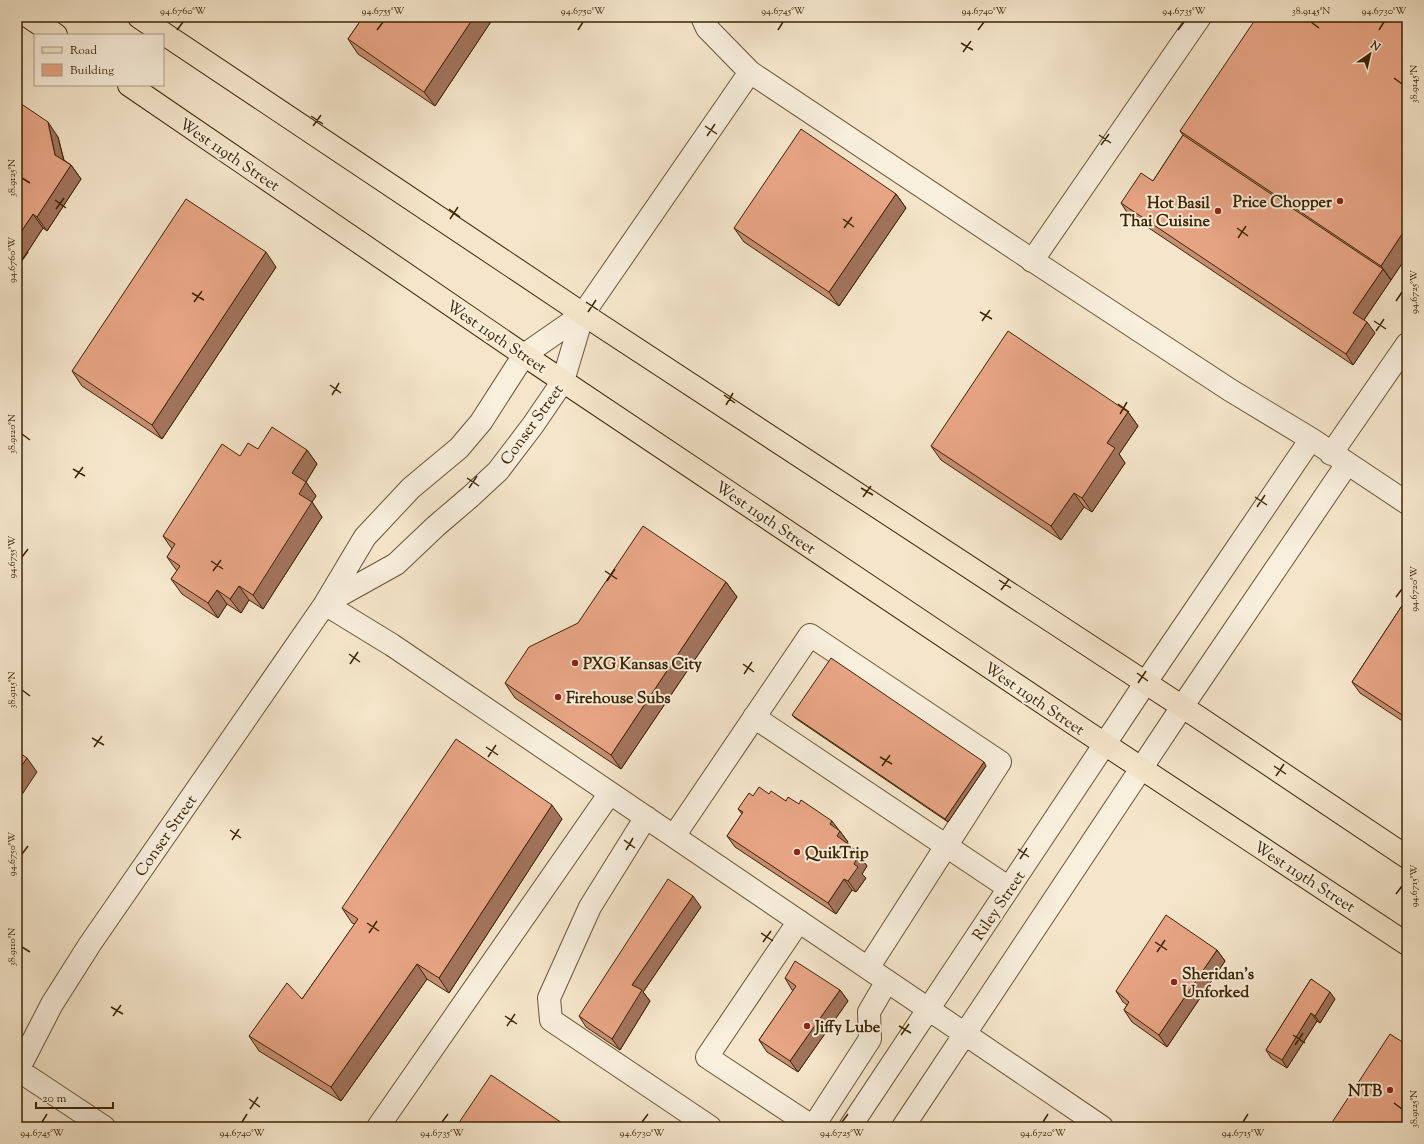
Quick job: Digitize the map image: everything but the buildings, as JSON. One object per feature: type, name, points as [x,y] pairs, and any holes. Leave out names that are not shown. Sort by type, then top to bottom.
[{"type":"main road","points":[[29,17],[54,34]]},
{"type":"main road","points":[[139,17],[583,314],[1146,682],[1407,856]]},
{"type":"main road","name":"West 119th Street","points":[[130,86],[524,355],[1105,744],[1407,944]]},
{"type":"street","points":[[702,17],[707,28],[750,72],[1032,261],[1230,390],[1311,439],[1407,503]]},
{"type":"street","points":[[1032,261],[1200,17]]},
{"type":"street","points":[[583,314],[750,72]]},
{"type":"street","name":"Conser Street","points":[[18,1071],[52,1004],[90,944],[325,604],[365,537],[411,488],[459,448],[481,422],[524,355],[583,314]]},
{"type":"street","name":"Conser Street","points":[[325,604],[396,564],[498,471],[533,425],[563,381],[583,314]]},
{"type":"street","points":[[903,1127],[1182,707],[1339,459],[1407,344]]},
{"type":"street","name":"Riley Street","points":[[850,1127],[1146,682],[1311,439]]},
{"type":"street","points":[[325,604],[392,645],[1102,1127]]},
{"type":"street","points":[[674,836],[810,635],[1000,762],[868,968]]},
{"type":"street","points":[[754,717],[1009,888]]},
{"type":"street","points":[[378,1127],[610,793]]},
{"type":"street","points":[[646,817],[590,907],[549,998],[551,1020],[710,1127]]},
{"type":"street","points":[[799,922],[707,1057],[813,1127],[870,1039],[869,1012],[887,981]]},
{"type":"street","points":[[18,1071],[104,1127]]},
{"type":"place","name":"Price Chopper","points":[[1340,201]]},
{"type":"place","name":"Hot Basil Thai Cuisine","points":[[1218,211]]},
{"type":"place","name":"PXG Kansas City","points":[[575,663]]},
{"type":"place","name":"Firehouse Subs","points":[[558,697]]},
{"type":"place","name":"QuikTrip","points":[[797,852]]},
{"type":"place","name":"Sheridan's Unforked","points":[[1174,982]]},
{"type":"place","name":"Jiffy Lube","points":[[807,1026]]},
{"type":"place","name":"NTB","points":[[1390,1090]]}]
